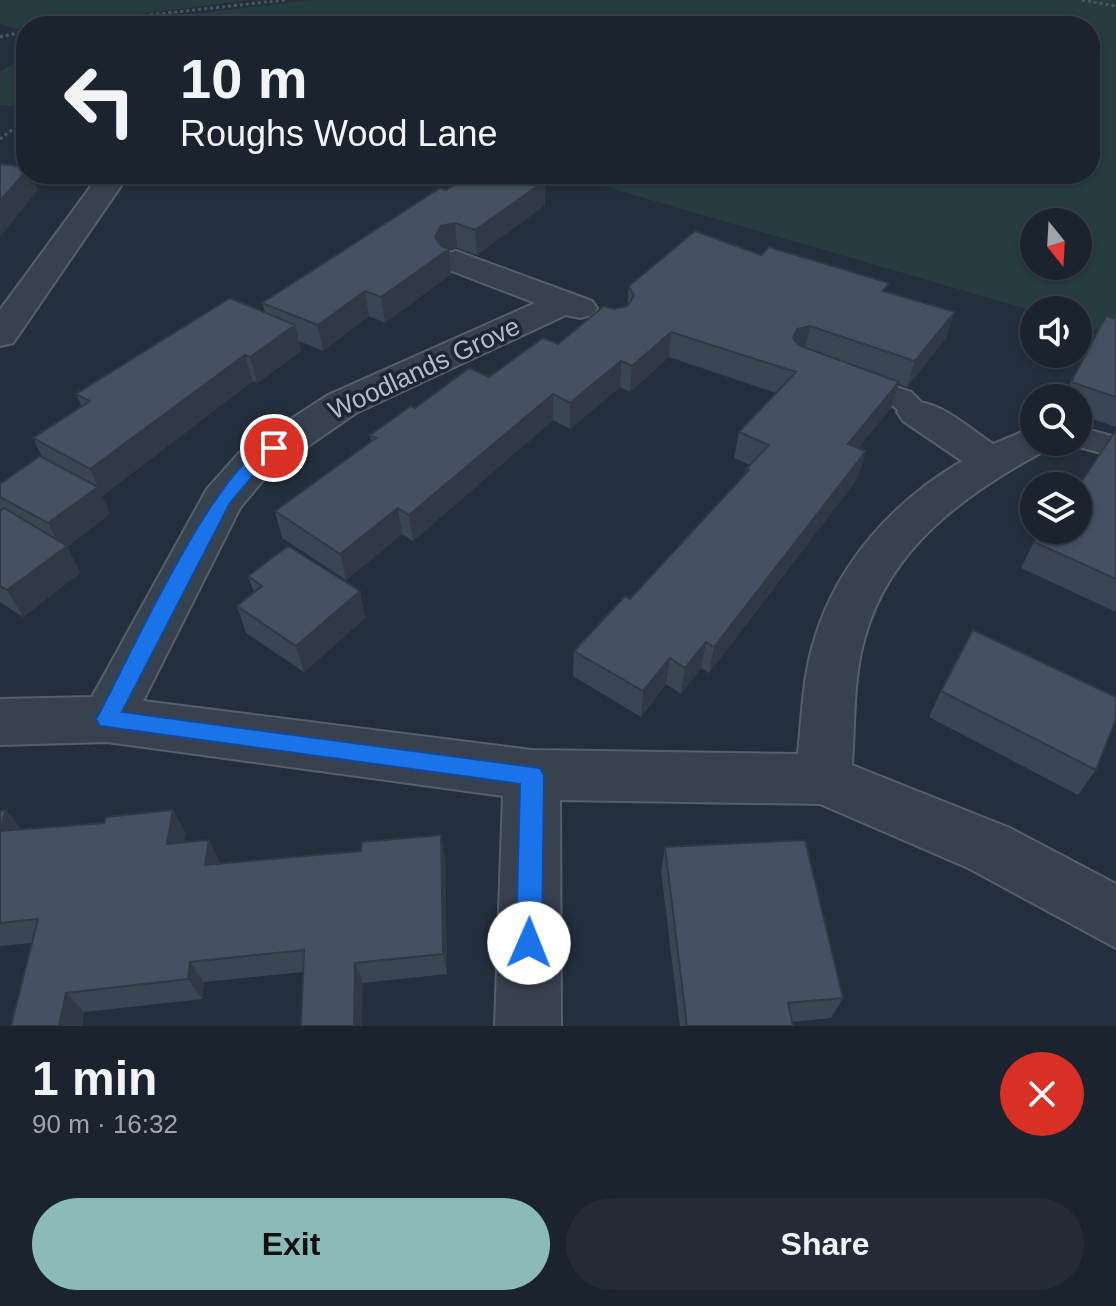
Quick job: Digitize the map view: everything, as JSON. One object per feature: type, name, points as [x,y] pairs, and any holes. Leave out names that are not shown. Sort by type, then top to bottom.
[{"type":"street","points":[[0,335],[108,184]]},
{"type":"street","name":"Woodlands Grove","points":[[456,261],[612,320]]},
{"type":"street","name":"Woodlands Grove","points":[[107,719],[222,500],[254,463],[342,404],[565,302]]},
{"type":"street","points":[[917,412],[990,461]]},
{"type":"street","points":[[823,779],[840,638],[862,582],[895,537],[935,501],[990,461],[1020,447]]},
{"type":"street","points":[[0,722],[107,719],[532,775],[823,779],[989,848],[1116,917]]},
{"type":"street","points":[[528,1026],[532,775]]},
{"type":"lane","points":[[832,372],[901,398],[917,412]]},
{"type":"lane","points":[[1092,441],[1116,447]]},
{"type":"path","points":[[140,16],[285,0]]},
{"type":"path","points":[[1082,0],[1116,6]]},
{"type":"path","points":[[0,139],[16,127]]},
{"type":"green space","points":[[0,0],[252,0],[123,16],[16,16],[16,28],[0,24]]},
{"type":"green space","points":[[312,0],[1116,0],[1116,335],[1092,328],[1092,296],[1020,296],[1020,307],[596,184],[1100,184],[1100,16],[173,16]]},
{"type":"green space","points":[[16,62],[16,106],[0,105],[0,72]]},
{"type":"building","points":[[0,164],[16,166],[16,183],[0,201]]},
{"type":"building","points":[[456,184],[541,184],[475,230],[455,223],[441,226],[435,237],[441,246],[449,249],[381,297],[365,291],[318,325],[262,303],[440,188],[446,190]]},
{"type":"building","points":[[695,231],[761,255],[769,247],[889,283],[883,291],[955,312],[915,361],[810,326],[797,329],[793,338],[798,345],[899,382],[848,444],[866,451],[714,647],[706,642],[685,668],[670,658],[643,691],[574,651],[625,596],[630,599],[769,445],[739,432],[796,372],[671,332],[632,366],[621,361],[570,403],[553,394],[409,515],[398,508],[340,554],[275,511],[376,438],[370,435],[411,406],[415,408],[469,368],[489,377],[543,338],[558,344],[604,306],[614,309],[627,306],[634,296],[629,286]]},
{"type":"building","points":[[230,298],[295,325],[250,357],[245,355],[90,469],[33,438],[90,401],[76,394]]},
{"type":"building","points":[[1106,316],[1116,319],[1116,397],[1092,389],[1092,384],[1071,382],[1078,368],[1092,368],[1092,342]]},
{"type":"building","points":[[1116,430],[1116,579],[1038,544],[1092,544],[1092,472],[1088,472]]},
{"type":"building","points":[[40,456],[98,487],[48,523],[0,497],[0,484]]},
{"type":"building","points":[[4,508],[67,546],[7,590],[0,586],[0,511]]},
{"type":"building","points":[[288,546],[360,591],[296,646],[237,606],[262,586],[248,576]]},
{"type":"building","points":[[973,630],[1116,697],[1116,719],[1096,770],[941,691]]},
{"type":"building","points":[[6,810],[0,831],[0,811]]},
{"type":"building","points":[[173,810],[167,844],[209,840],[205,865],[361,851],[362,842],[441,835],[443,954],[355,963],[354,1026],[301,1026],[304,950],[190,962],[188,979],[66,993],[59,1026],[11,1026],[38,919],[0,923],[0,831],[104,823],[106,817]]},
{"type":"building","points":[[805,840],[843,998],[788,1003],[793,1026],[687,1026],[665,847]]},
{"type":"route","points":[[274,448],[254,463],[222,500],[107,719],[532,775],[529,943]]}]
